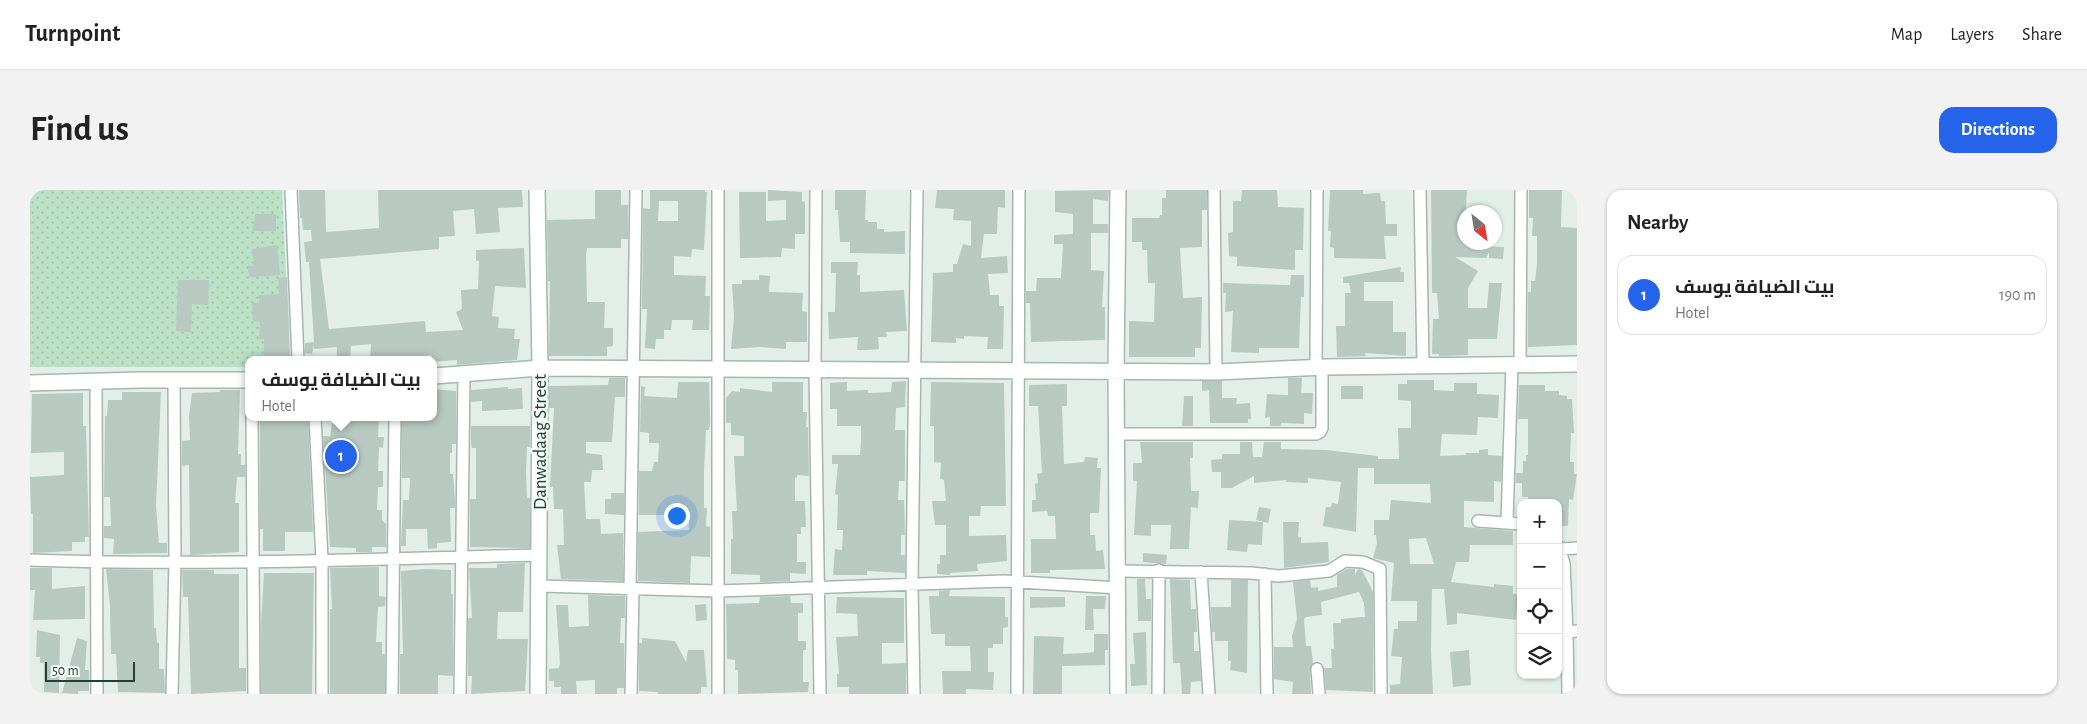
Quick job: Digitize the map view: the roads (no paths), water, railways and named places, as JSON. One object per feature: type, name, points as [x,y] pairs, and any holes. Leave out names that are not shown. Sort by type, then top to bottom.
[{"type":"street","points":[[291,190],[298,356]]},
{"type":"street","name":"Danwadaag Street","points":[[538,190],[540,368],[538,694]]},
{"type":"street","points":[[631,694],[632,368],[637,241],[636,190]]},
{"type":"street","points":[[718,190],[718,694]]},
{"type":"street","points":[[816,190],[815,370],[820,694]]},
{"type":"street","points":[[914,694],[912,585],[917,190]]},
{"type":"street","points":[[1017,694],[1019,190]]},
{"type":"street","points":[[1118,190],[1116,371],[1119,588],[1118,694]]},
{"type":"street","points":[[1214,190],[1216,372]]},
{"type":"street","points":[[1117,434],[1316,434],[1320,432],[1322,428],[1315,301],[1317,190]]},
{"type":"street","points":[[1420,190],[1423,366]]},
{"type":"street","points":[[1507,521],[1516,365],[1521,190]]},
{"type":"street","points":[[437,376],[540,368],[915,371],[1018,369],[1216,372],[1319,367],[1577,364]]},
{"type":"street","points":[[460,694],[464,374]]},
{"type":"street","points":[[172,694],[176,561],[174,380]]},
{"type":"street","points":[[30,383],[245,380]]},
{"type":"street","points":[[96,382],[97,694]]},
{"type":"street","points":[[252,421],[254,694]]},
{"type":"street","points":[[315,421],[322,560],[322,694]]},
{"type":"street","points":[[392,694],[395,421]]},
{"type":"street","points":[[1478,521],[1507,521],[1517,523]]},
{"type":"street","points":[[1562,548],[1577,548]]},
{"type":"street","points":[[30,560],[252,562],[540,555]]},
{"type":"street","points":[[1562,556],[1572,632],[1568,694]]},
{"type":"street","points":[[1118,571],[1159,570],[1279,576],[1329,571],[1345,561],[1363,562],[1380,569],[1381,694]]},
{"type":"street","points":[[1158,694],[1159,570]]},
{"type":"street","points":[[1201,572],[1209,694]]},
{"type":"street","points":[[1265,574],[1267,694]]},
{"type":"street","points":[[539,586],[718,591],[912,585],[934,582],[1018,582],[1119,588]]},
{"type":"street","points":[[1317,669],[1319,694]]},
{"type":"place","name":"بيت الضيافة يوسف","points":[[341,456]]}]
